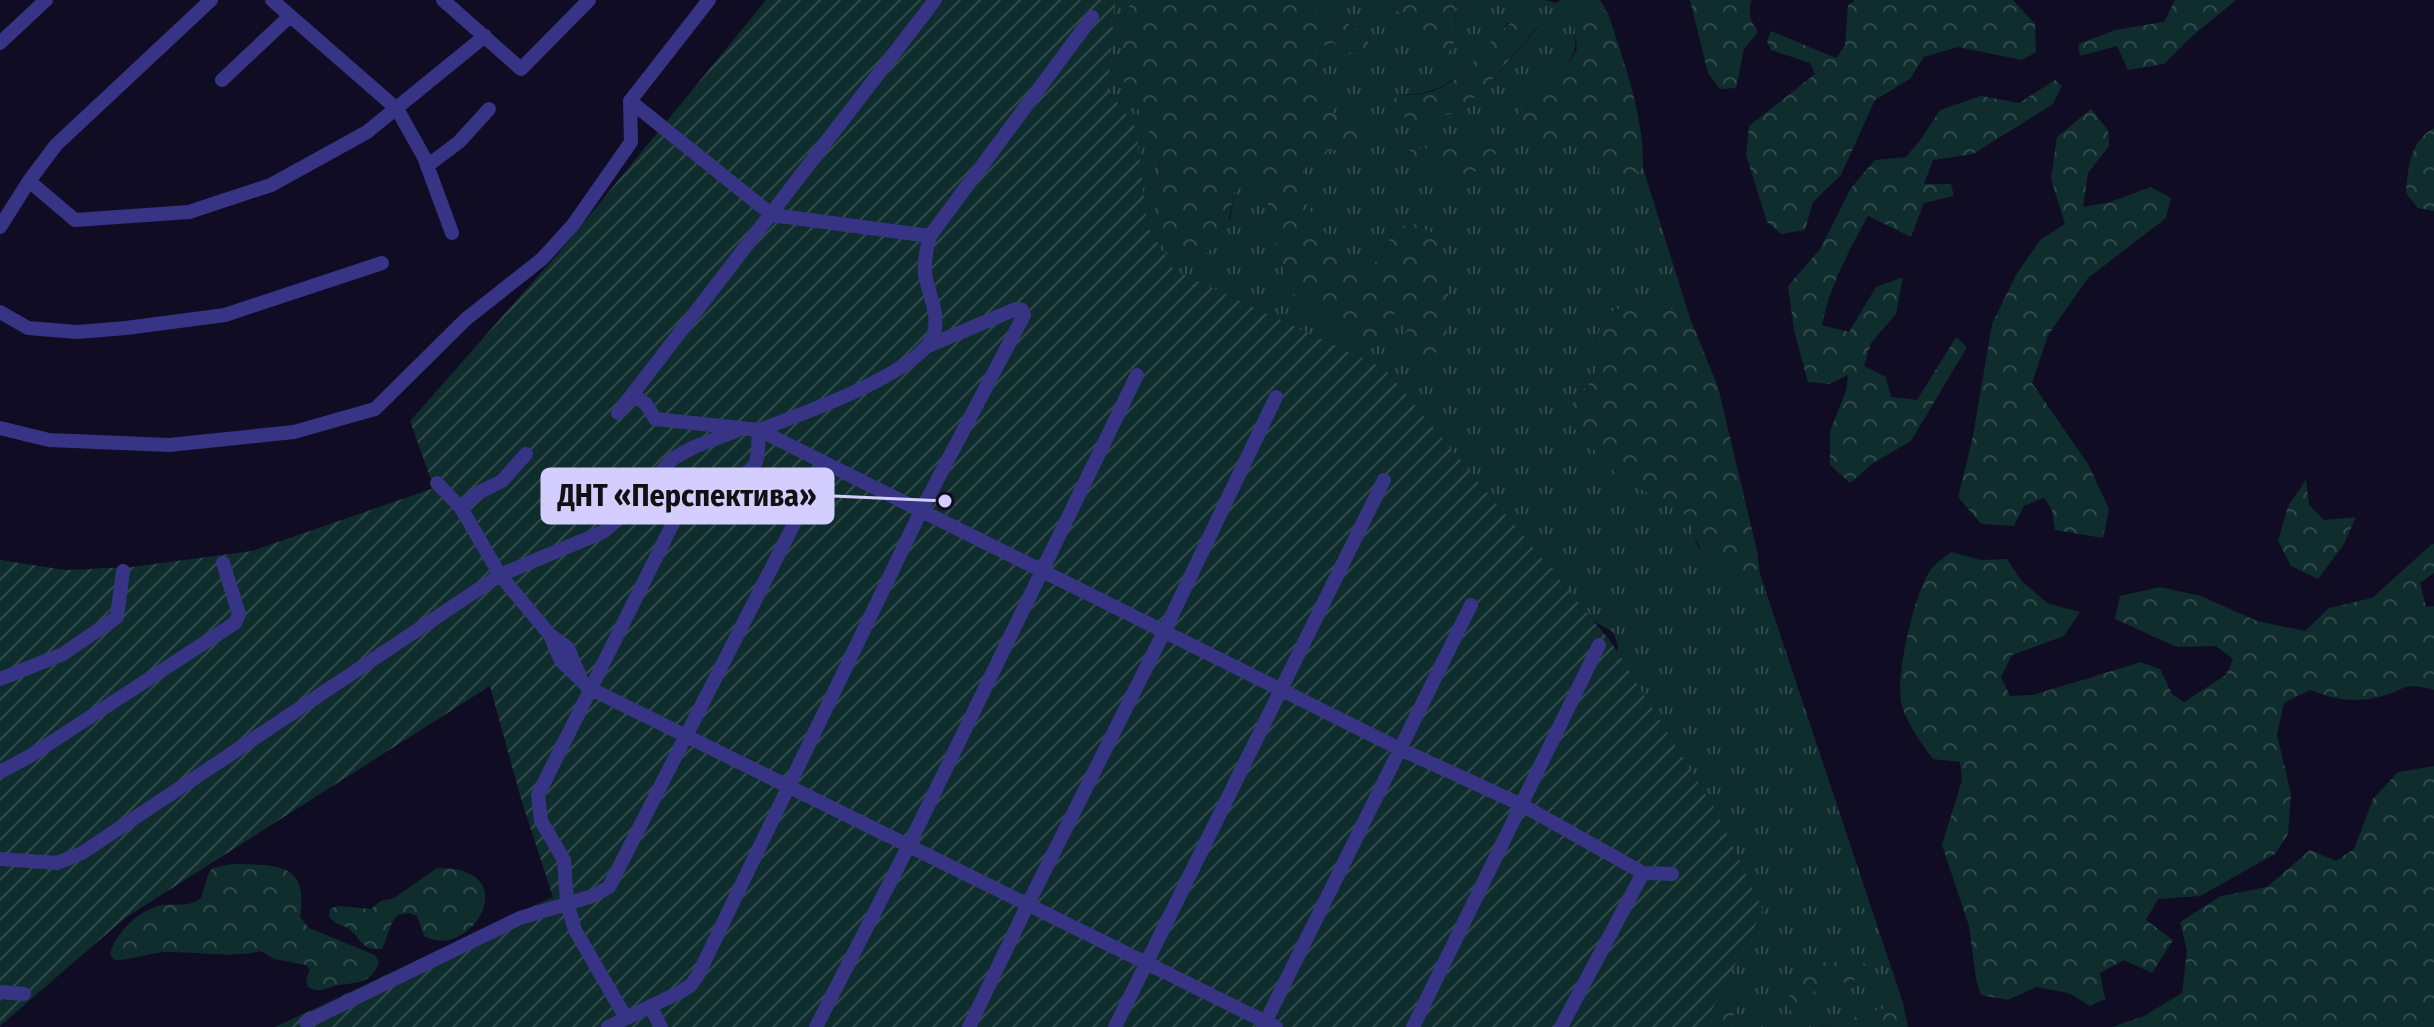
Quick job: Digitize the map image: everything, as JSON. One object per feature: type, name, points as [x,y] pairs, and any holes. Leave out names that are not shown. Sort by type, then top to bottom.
[{"type":"street","points":[[0,43],[46,0]]},
{"type":"street","points":[[0,227],[56,145],[211,0]]},
{"type":"street","points":[[272,0],[397,109],[427,166],[452,233]]},
{"type":"street","points":[[443,0],[521,69],[589,0]]},
{"type":"street","points":[[0,428],[49,440],[169,445],[294,432],[375,409],[466,319],[542,259],[573,225],[631,142],[630,101],[709,0]]},
{"type":"street","points":[[618,413],[935,0]]},
{"type":"street","points":[[222,80],[290,16]]},
{"type":"street","points":[[928,346],[935,326],[925,272],[930,236],[1092,17]]},
{"type":"street","points":[[29,181],[75,220],[189,212],[271,185],[367,132],[485,36]]},
{"type":"street","points":[[630,101],[772,215],[930,236]]},
{"type":"street","points":[[427,166],[459,142],[489,109]]},
{"type":"street","points":[[0,312],[28,328],[77,332],[140,326],[225,315],[382,263]]},
{"type":"street","points":[[0,859],[57,863],[82,853],[500,575],[603,532],[634,506],[672,459],[694,447],[837,401],[912,360],[928,346],[1016,309],[1022,310],[1024,315],[921,511],[698,975],[691,985],[608,1027]]},
{"type":"street","points":[[816,1027],[909,845],[1137,375]]},
{"type":"street","points":[[632,394],[646,404],[655,419],[753,428],[1400,749],[1522,805],[1643,873],[1672,874]]},
{"type":"street","points":[[969,1027],[1276,397]]},
{"type":"street","points":[[626,1018],[575,930],[567,903],[564,860],[541,821],[538,795],[585,683],[684,501],[752,470],[757,460],[753,428]]},
{"type":"street","points":[[461,508],[476,494],[502,481],[526,454]]},
{"type":"street","points":[[306,1022],[520,918],[603,893],[609,887],[825,463]]},
{"type":"street","points":[[1115,1027],[1384,480]]},
{"type":"street","points":[[437,483],[461,508],[500,575],[550,635],[561,661],[585,683],[1268,1025],[1471,605]]},
{"type":"street","points":[[0,772],[30,756],[235,623],[239,614],[223,563]]},
{"type":"street","points":[[0,679],[63,654],[117,617],[123,571]]},
{"type":"street","points":[[1413,1027],[1599,645]]},
{"type":"street","points":[[1561,1027],[1643,873]]},
{"type":"street","points":[[0,992],[24,994]]},
{"type":"street","points":[[650,1006],[661,1027]]},
{"type":"green space","points":[[766,0],[1115,0],[1108,90],[1136,128],[1147,226],[1174,270],[1385,369],[1611,642],[1716,811],[1763,910],[1703,1027],[275,1027],[553,897],[521,799],[490,686],[125,918],[0,1026],[0,560],[66,570],[131,567],[252,551],[434,488],[410,421],[562,249]]},
{"type":"green space","points":[[1093,0],[1132,0],[1122,23],[1142,114],[1160,155],[1158,209],[1230,219],[1234,193],[1246,179],[1256,181],[1266,196],[1277,250],[1291,293],[1355,347],[1380,341],[1389,319],[1398,310],[1406,317],[1407,346],[1444,342],[1449,283],[1434,234],[1395,229],[1380,259],[1367,268],[1345,263],[1307,206],[1304,169],[1321,152],[1360,146],[1363,119],[1333,113],[1318,79],[1320,47],[1333,43],[1345,52],[1368,47],[1369,38],[1347,23],[1325,22],[1319,15],[1321,0],[1381,0],[1403,15],[1412,41],[1456,39],[1455,0],[1544,0],[1557,3],[1560,0],[1600,0],[1608,13],[1593,5],[1575,31],[1571,58],[1536,84],[1589,147],[1597,150],[1603,158],[1599,172],[1619,180],[1643,168],[1690,318],[1650,303],[1608,313],[1596,338],[1599,364],[1588,386],[1577,394],[1663,501],[1688,516],[1698,547],[1748,580],[1760,574],[1903,1003],[1820,1027],[1728,1027],[1739,1004],[1715,991],[1613,671],[1618,646],[1614,633],[1545,592],[1142,300]],"holes":[[[1508,23],[1538,27],[1460,112],[1397,94],[1415,94],[1447,84],[1473,63]],[[1497,140],[1497,153],[1466,179],[1454,179],[1431,166],[1412,161],[1409,151]]]},
{"type":"green space","points":[[1132,0],[1321,0],[1319,15],[1325,22],[1347,23],[1369,38],[1368,48],[1359,54],[1345,52],[1333,43],[1320,47],[1318,79],[1333,113],[1363,119],[1373,128],[1372,140],[1360,146],[1321,152],[1304,169],[1307,206],[1345,263],[1367,268],[1380,259],[1395,229],[1412,223],[1435,234],[1449,283],[1444,342],[1429,361],[1413,360],[1407,346],[1406,317],[1398,311],[1389,319],[1380,341],[1367,347],[1354,347],[1291,293],[1277,250],[1266,196],[1256,181],[1246,179],[1234,193],[1225,239],[1186,263],[1169,256],[1162,245],[1158,209],[1160,155],[1120,73],[1122,23]]},
{"type":"green space","points":[[1381,0],[1455,0],[1456,39],[1448,54],[1430,54],[1412,41],[1403,15]]},
{"type":"green space","points":[[1690,0],[1752,0],[1750,17],[1758,32],[1744,49],[1736,88],[1720,89],[1708,73]]},
{"type":"green space","points":[[1855,0],[2013,0],[2035,24],[2036,52],[2022,60],[1958,47],[1924,57],[1910,79],[1875,100],[1841,175],[1813,202],[1805,230],[1781,234],[1767,222],[1746,155],[1749,126],[1815,74],[1810,63],[1771,50],[1767,41],[1771,31],[1836,58],[1845,46],[1848,5]]},
{"type":"green space","points":[[2175,0],[2236,0],[2164,64],[2128,70],[2117,46],[2080,56],[2078,44],[2115,30],[2164,22]]},
{"type":"green space","points":[[1593,5],[1608,13],[1632,89],[1643,149],[1643,168],[1619,180],[1605,181],[1599,172],[1603,158],[1597,150],[1537,139],[1521,131],[1518,113],[1536,84],[1570,61],[1577,49],[1577,13]]},
{"type":"green space","points":[[1523,14],[1539,16],[1538,26],[1460,112],[1417,121],[1394,114],[1392,103],[1397,94],[1419,94],[1438,89],[1454,80],[1493,39]]},
{"type":"green space","points":[[2055,80],[2062,86],[2053,104],[1973,154],[1933,160],[1924,184],[1951,184],[1954,196],[1924,203],[1911,237],[1868,216],[1847,255],[1822,325],[1849,332],[1876,287],[1903,277],[1896,314],[1871,343],[1864,366],[1886,377],[1891,397],[1917,400],[1956,337],[1967,347],[1911,441],[1873,463],[1850,483],[1830,465],[1830,431],[1846,391],[1848,375],[1829,384],[1808,382],[1794,330],[1788,286],[1820,249],[1851,188],[1875,160],[1906,157],[1940,110],[1981,96],[2019,103]]},
{"type":"green space","points":[[2091,109],[2108,130],[2109,146],[2088,173],[2083,207],[2107,203],[2151,187],[2171,198],[2166,218],[2088,278],[2048,335],[2032,383],[2088,464],[2109,509],[2103,538],[2055,530],[2052,510],[2044,498],[2024,506],[2014,526],[1981,524],[1958,497],[1973,436],[1992,324],[2016,275],[2040,240],[2065,224],[2051,179],[2057,137]]},
{"type":"green space","points":[[2434,128],[2434,211],[2418,208],[2406,193],[2409,165],[2415,148]]},
{"type":"green space","points":[[1497,140],[1497,153],[1466,179],[1454,179],[1431,166],[1412,161],[1409,150]]},
{"type":"green space","points":[[1636,302],[1661,304],[1690,318],[1718,387],[1757,551],[1760,574],[1748,580],[1714,565],[1702,550],[1687,516],[1618,476],[1575,429],[1571,411],[1573,403],[1577,394],[1588,386],[1599,364],[1596,338],[1608,313]]},
{"type":"green space","points":[[2306,480],[2309,505],[2324,520],[2356,517],[2344,544],[2318,579],[2291,566],[2278,541],[2288,506]]},
{"type":"green space","points":[[2432,544],[2434,573],[2420,583],[2426,607],[2434,606],[2434,690],[2409,686],[2379,697],[2352,700],[2310,690],[2284,703],[2277,735],[2291,794],[2288,834],[2275,854],[2200,896],[2158,899],[2146,920],[2173,940],[2152,973],[2124,960],[2100,973],[2105,999],[2090,1006],[2069,993],[2036,987],[2008,1000],[1981,995],[1969,926],[1942,845],[1962,780],[1960,762],[1933,759],[1908,720],[1900,693],[1903,656],[1913,614],[1919,594],[1934,566],[1951,552],[1981,560],[2007,559],[2021,580],[2047,603],[2080,612],[2064,636],[2012,655],[2001,677],[2010,696],[2033,695],[2141,662],[2160,669],[2172,694],[2184,702],[2226,675],[2233,659],[2216,646],[2177,647],[2115,619],[2120,596],[2160,587],[2201,596],[2257,621],[2305,631],[2329,608],[2372,598]]},
{"type":"green space","points":[[2434,766],[2434,1027],[2112,1027],[2144,1016],[2182,993],[2187,951],[2180,922],[2221,896],[2267,887],[2310,850],[2336,861],[2354,849],[2373,799],[2398,772]]},
{"type":"green space","points":[[232,864],[275,866],[286,870],[299,885],[300,917],[309,928],[375,955],[379,962],[376,969],[368,978],[358,982],[316,990],[308,987],[306,979],[310,970],[306,965],[274,959],[261,951],[225,955],[165,952],[114,960],[110,954],[113,946],[130,922],[155,907],[196,901],[201,898],[212,868]]},
{"type":"green space","points":[[437,868],[464,871],[480,882],[485,896],[482,911],[473,926],[459,936],[442,941],[424,936],[417,916],[409,913],[398,915],[382,949],[375,949],[366,946],[329,916],[330,908],[340,906],[371,909],[381,901],[394,898]]},
{"type":"green space","points":[[1861,961],[1871,969],[1870,975],[1813,992],[1806,1013],[1795,1020],[1790,1003],[1792,989],[1813,963]]},
{"type":"green space","points":[[1715,991],[1733,995],[1739,1004],[1728,1027],[1690,1027]]},
{"type":"green space","points":[[1903,1003],[1908,1027],[1820,1027]]},
{"type":"place","name":"ДНТ «Перспектива»","points":[[945,501]]}]
